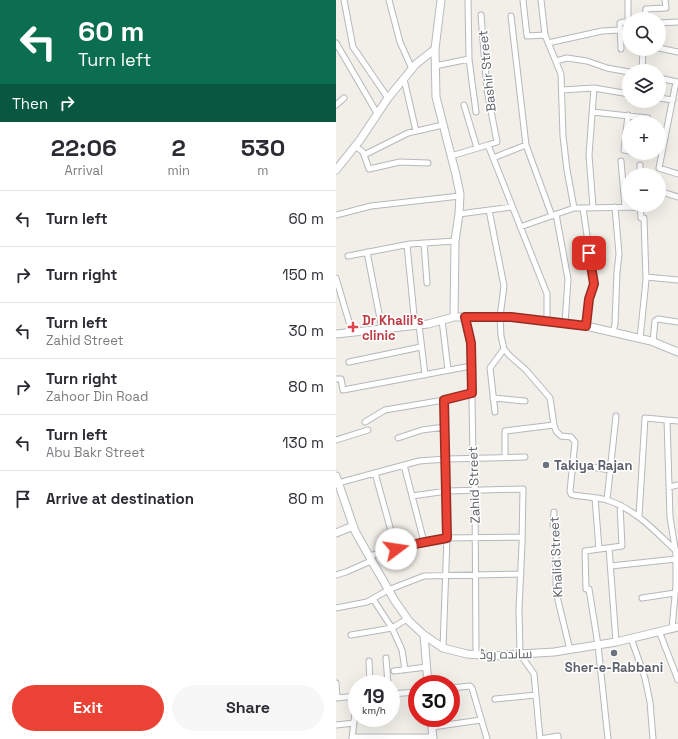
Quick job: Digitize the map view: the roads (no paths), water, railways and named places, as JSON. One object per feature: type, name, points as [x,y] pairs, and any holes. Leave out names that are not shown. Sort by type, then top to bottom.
[{"type":"street","points":[[344,0],[353,47],[388,98]]},
{"type":"street","points":[[389,0],[400,42],[412,68]]},
{"type":"street","points":[[441,0],[434,49],[436,97],[460,196],[460,214],[455,241],[454,317]]},
{"type":"street","points":[[468,0],[469,59],[476,112]]},
{"type":"street","points":[[523,0],[527,36],[545,35]]},
{"type":"street","points":[[540,0],[545,35],[561,74],[562,136],[574,208]]},
{"type":"street","points":[[628,0],[629,12]]},
{"type":"street","points":[[646,12],[646,9],[666,8],[665,0]]},
{"type":"street","name":"Bashir Street","points":[[481,15],[487,90],[497,142],[488,145]]},
{"type":"street","points":[[511,16],[526,145],[554,215],[568,279],[565,324]]},
{"type":"street","points":[[666,22],[678,22]]},
{"type":"street","points":[[621,49],[620,23],[622,23]]},
{"type":"street","points":[[548,42],[602,31],[620,30]]},
{"type":"street","points":[[336,43],[377,113]]},
{"type":"street","points":[[336,170],[360,140],[388,98],[412,68],[434,49]]},
{"type":"street","points":[[666,49],[678,52]]},
{"type":"street","points":[[556,60],[567,58],[587,61],[606,68],[622,71]]},
{"type":"street","points":[[435,66],[469,59]]},
{"type":"street","points":[[404,78],[416,131]]},
{"type":"street","points":[[666,80],[677,82],[659,168],[678,174]]},
{"type":"street","points":[[562,90],[594,88],[622,93]]},
{"type":"street","points":[[594,88],[589,155],[594,207]]},
{"type":"street","points":[[336,105],[344,98]]},
{"type":"street","points":[[666,99],[673,100]]},
{"type":"street","points":[[464,105],[477,148]]},
{"type":"street","points":[[592,112],[635,116]]},
{"type":"street","points":[[364,155],[408,133],[443,125]]},
{"type":"street","points":[[451,156],[488,145],[547,294],[547,322]]},
{"type":"street","points":[[493,158],[526,145]]},
{"type":"street","points":[[355,146],[363,152],[369,169],[400,162],[428,163]]},
{"type":"street","points":[[621,161],[622,172]]},
{"type":"street","points":[[666,193],[678,197]]},
{"type":"street","points":[[336,215],[371,206],[460,196]]},
{"type":"street","points":[[460,214],[512,207]]},
{"type":"street","points":[[613,332],[615,324],[619,254],[615,207]]},
{"type":"street","points":[[520,227],[574,208],[622,207]]},
{"type":"street","points":[[583,208],[594,284],[589,299],[586,326]]},
{"type":"street","points":[[489,210],[504,286],[500,317],[501,336],[504,349],[526,370],[550,398],[556,431],[562,436],[571,437],[575,442],[570,491],[571,494],[607,500],[620,505],[639,516],[675,550]]},
{"type":"street","points":[[640,212],[641,218],[644,218],[646,277],[640,339]]},
{"type":"street","points":[[348,256],[407,245],[455,241]]},
{"type":"street","points":[[424,243],[427,283]]},
{"type":"street","points":[[407,245],[425,375]]},
{"type":"street","points":[[367,252],[382,329]]},
{"type":"street","points":[[646,277],[678,280]]},
{"type":"street","points":[[336,278],[338,289],[352,332]]},
{"type":"street","points":[[336,334],[428,324],[454,317],[511,317],[586,326],[653,342],[678,352]]},
{"type":"street","name":"Zahid Street","points":[[465,317],[471,343],[475,490],[476,655]]},
{"type":"street","points":[[653,342],[656,319],[678,322]]},
{"type":"street","points":[[442,320],[448,370]]},
{"type":"street","points":[[349,362],[421,347]]},
{"type":"street","points":[[495,412],[490,368],[504,349]]},
{"type":"street","points":[[336,379],[341,379],[343,390],[471,366]]},
{"type":"street","points":[[366,422],[385,410],[444,400],[472,393]]},
{"type":"street","points":[[493,398],[525,401]]},
{"type":"street","points":[[443,648],[447,538],[444,400]]},
{"type":"street","points":[[607,500],[616,416]]},
{"type":"street","points":[[639,516],[645,418],[678,421]]},
{"type":"street","points":[[667,420],[670,517],[676,559],[675,628]]},
{"type":"street","points":[[505,457],[505,431],[554,425]]},
{"type":"street","points":[[398,438],[422,430],[445,427]]},
{"type":"street","points":[[336,440],[368,430]]},
{"type":"street","points":[[337,479],[374,473],[419,461],[525,457]]},
{"type":"street","points":[[573,464],[610,470]]},
{"type":"street","points":[[404,465],[424,542]]},
{"type":"street","points":[[374,473],[396,549]]},
{"type":"street","name":"ساندہ روڈ","points":[[337,479],[353,526],[388,590],[407,619],[424,635],[443,648],[467,654],[494,656],[554,652],[616,642],[675,628]]},
{"type":"street","points":[[669,487],[678,485]]},
{"type":"street","points":[[412,496],[447,491],[523,489],[519,609],[520,654],[534,674],[540,738],[558,736],[558,739]]},
{"type":"street","points":[[595,498],[599,549]]},
{"type":"street","points":[[608,739],[598,645],[589,589],[586,589],[585,551],[622,546],[620,505]]},
{"type":"street","name":"Khalid Street","points":[[554,512],[553,525],[556,526],[556,592],[570,650]]},
{"type":"street","points":[[336,533],[353,526]]},
{"type":"street","points":[[336,575],[346,572],[370,558],[396,549],[424,542],[447,538],[522,537]]},
{"type":"street","points":[[609,548],[616,642]]},
{"type":"street","points":[[611,566],[676,559]]},
{"type":"street","points":[[336,608],[367,602],[388,590],[424,576],[521,574]]},
{"type":"street","points":[[642,598],[675,593]]},
{"type":"street","points":[[373,599],[392,628],[402,650],[405,670]]},
{"type":"street","points":[[351,635],[392,628],[407,619]]},
{"type":"street","points":[[660,631],[678,680]]},
{"type":"street","points":[[424,635],[427,675]]},
{"type":"street","points":[[631,638],[645,678],[650,702],[653,739]]},
{"type":"street","points":[[386,658],[387,675]]},
{"type":"street","points":[[369,661],[370,675]]},
{"type":"street","points":[[394,671],[427,667]]},
{"type":"street","points":[[336,683],[337,698],[348,697]]},
{"type":"street","points":[[460,687],[470,686],[487,739]]},
{"type":"street","points":[[495,699],[536,695]]},
{"type":"street","points":[[460,723],[481,720]]},
{"type":"street","points":[[336,725],[348,724]]},
{"type":"street","points":[[353,727],[352,738],[433,738],[432,727]]},
{"type":"place","name":"Dr Khalil's clinic","points":[[353,327]]},
{"type":"place","name":"Takiya Rajan","points":[[546,465]]},
{"type":"place","name":"Sher-e-Rabbani","points":[[614,653]]}]
